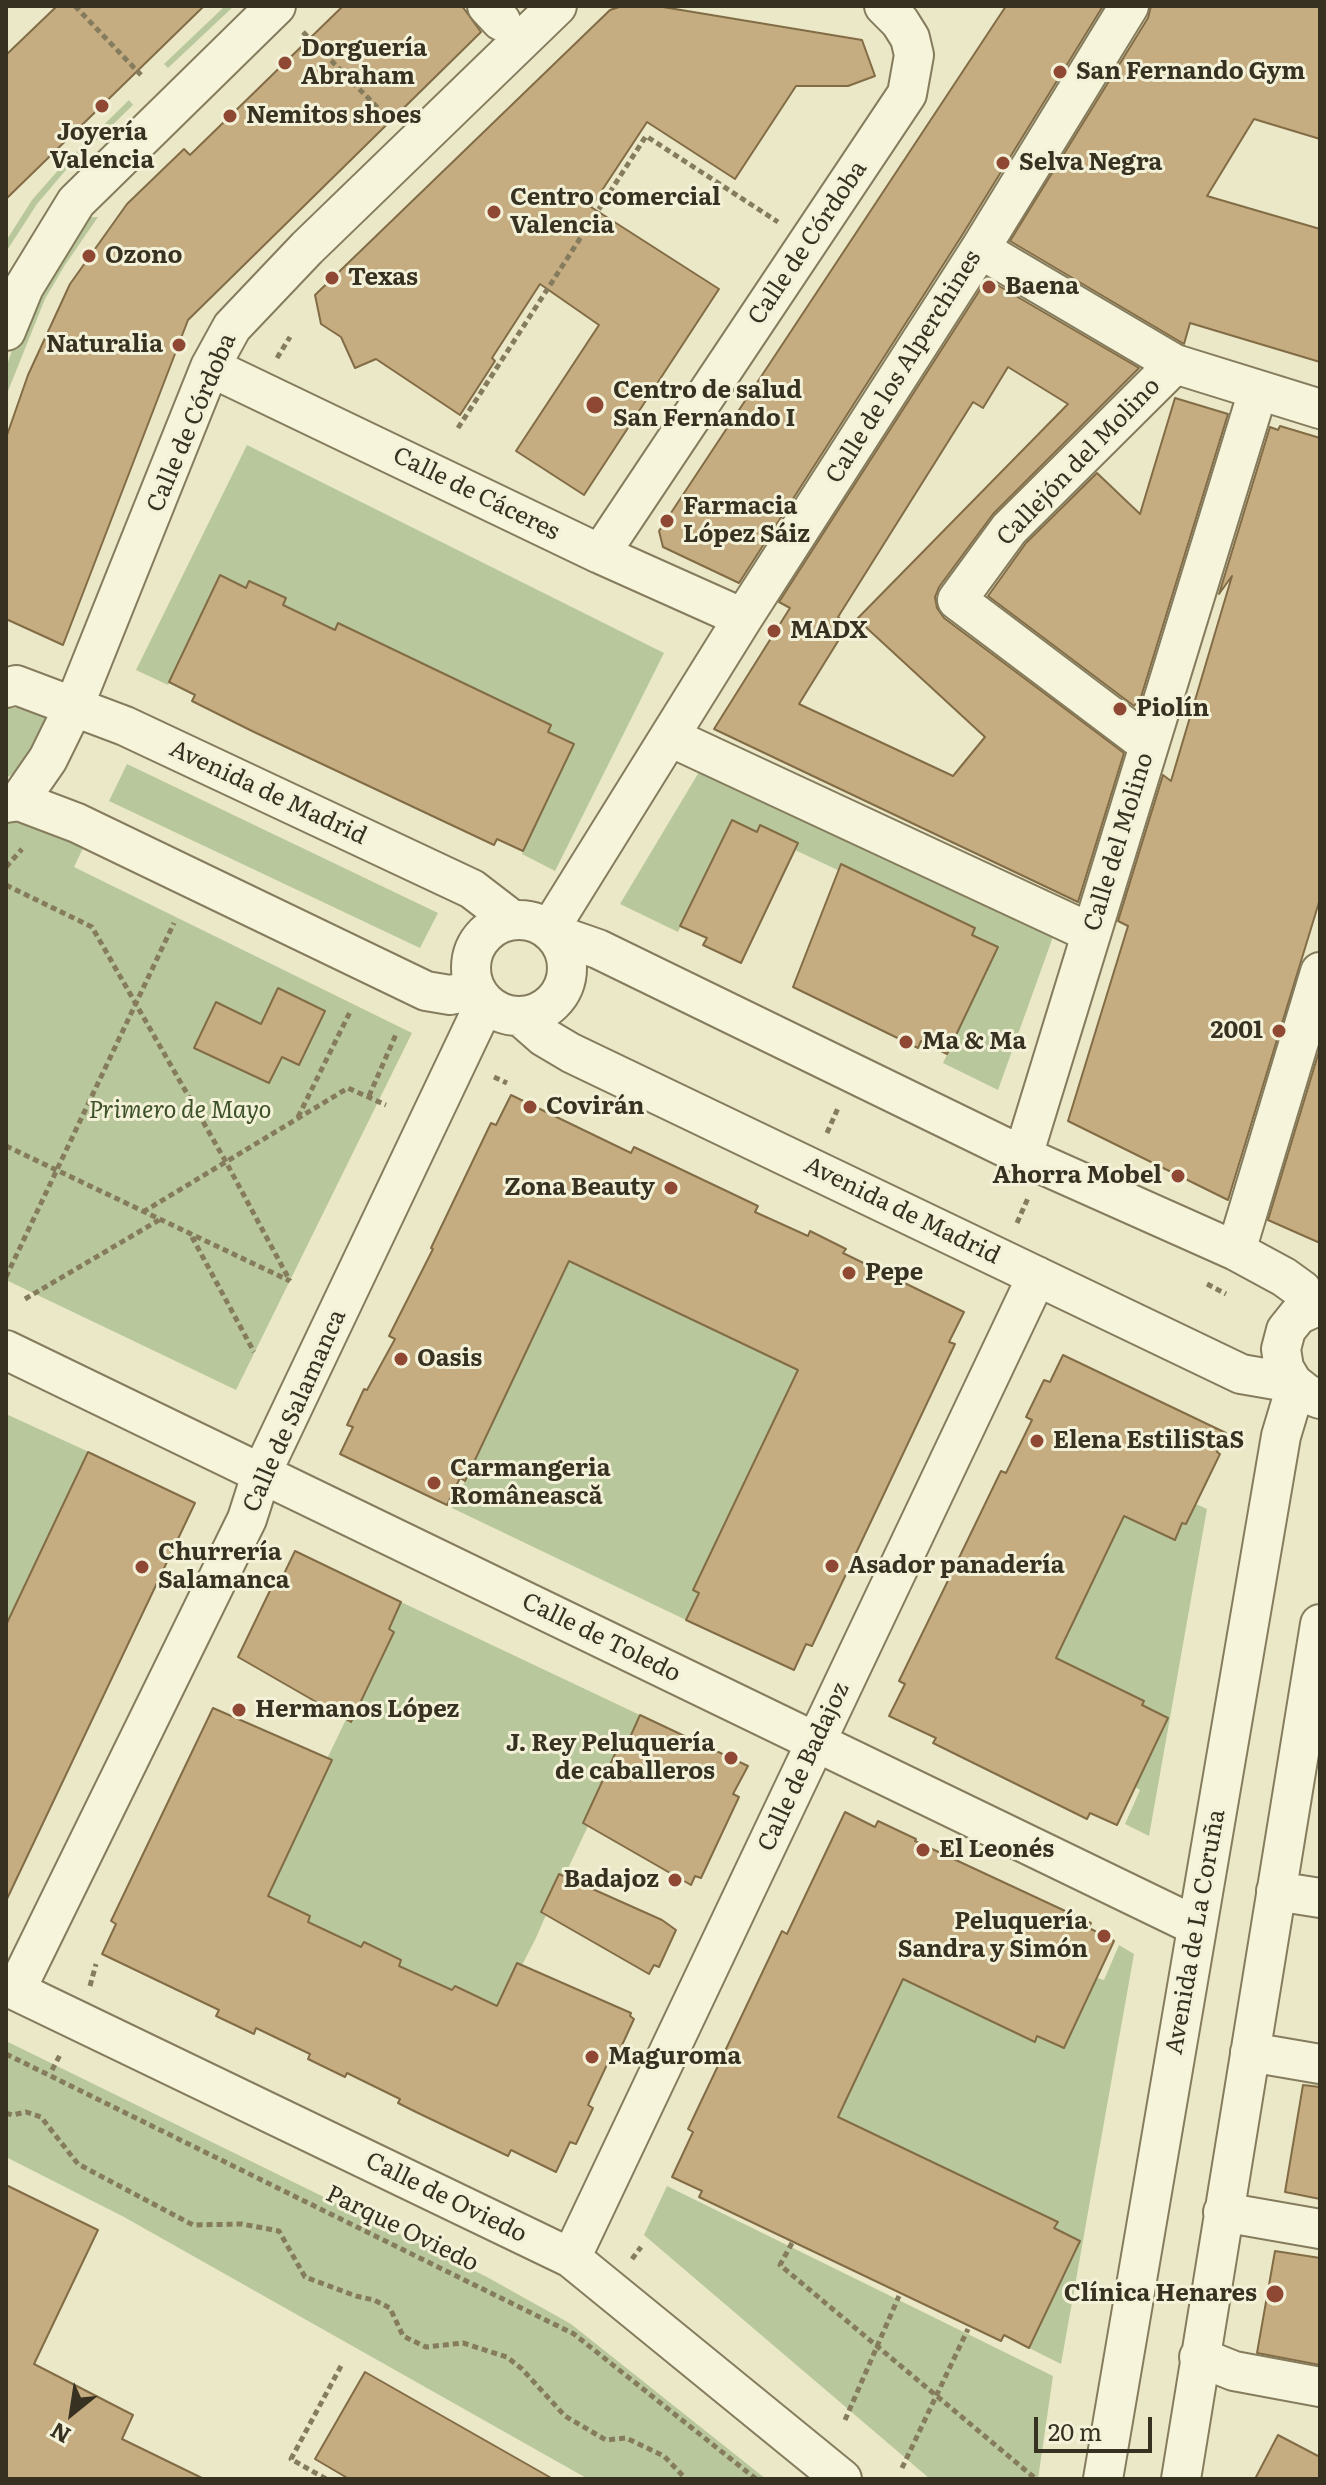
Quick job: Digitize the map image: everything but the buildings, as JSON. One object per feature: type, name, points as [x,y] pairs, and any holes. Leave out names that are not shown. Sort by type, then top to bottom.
[{"type":"street","points":[[6,287],[35,234],[64,191],[157,92],[247,6]]},
{"type":"street","name":"Calle de Córdoba","points":[[13,802],[48,759],[74,706],[210,367],[232,327],[296,260],[557,6]]},
{"type":"street","name":"Calle de Córdoba","points":[[600,554],[907,94],[914,70],[912,46],[900,22],[884,6]]},
{"type":"street","name":"Calle de los Alperchines","points":[[551,932],[743,618],[980,249],[1129,6]]},
{"type":"street","points":[[6,331],[24,287],[76,202],[289,18]]},
{"type":"street","points":[[980,249],[1175,364],[1320,409]]},
{"type":"street","name":"Callejón del Molino","points":[[1149,745],[957,600],[1009,529],[1175,364]]},
{"type":"street","name":"Calle de Cáceres","points":[[210,367],[600,554],[743,618]]},
{"type":"street","name":"Calle del Molino","points":[[1023,1156],[1258,391]]},
{"type":"street","name":"Avenida de Madrid","points":[[9,683],[125,726],[472,889],[511,919]]},
{"type":"street","points":[[670,737],[1091,933]]},
{"type":"street","points":[[13,802],[77,823],[426,991],[481,996],[508,1015],[531,1014],[549,1005],[561,990],[566,960],[551,932]]},
{"type":"street","points":[[481,996],[472,968],[477,947],[491,930],[511,919],[524,919],[605,953],[1023,1156],[1236,1251],[1284,1277],[1317,1306],[1298,1315],[1286,1330],[1281,1349],[1284,1368],[1303,1389]]},
{"type":"street","points":[[1236,1251],[1320,972]]},
{"type":"street","name":"Calle de Salamanca","points":[[11,1988],[247,1519],[262,1472],[481,996]]},
{"type":"street","name":"Avenida de Madrid","points":[[520,1016],[544,1037],[571,1053],[1241,1374],[1303,1389]]},
{"type":"street","name":"Calle de Badajoz","points":[[571,2258],[1037,1276]]},
{"type":"street","name":"Calle de Toledo","points":[[6,1350],[1196,1926]]},
{"type":"street","name":"Avenida de La Coruña","points":[[1103,2479],[1281,1436],[1303,1389]]},
{"type":"street","points":[[1181,2479],[1276,1891],[1312,1729],[1320,1624]]},
{"type":"street","points":[[1276,1891],[1320,1898]]},
{"type":"street","name":"Calle de Oviedo","points":[[11,1988],[571,2258],[842,2479]]},
{"type":"street","points":[[1250,2052],[1320,2064]]},
{"type":"street","points":[[1223,2212],[1320,2229]]},
{"type":"street","points":[[1199,2357],[1234,2371],[1320,2387]]},
{"type":"path","points":[[75,6],[141,75]]},
{"type":"path","points":[[289,18],[395,126]]},
{"type":"path","points":[[458,428],[646,136],[782,225]]},
{"type":"path","points":[[6,867],[22,849]]},
{"type":"path","points":[[6,885],[92,927],[290,1281],[6,1146]]},
{"type":"path","points":[[6,1277],[174,923]]},
{"type":"path","points":[[298,1118],[351,1010]]},
{"type":"path","points":[[369,1096],[397,1032]]},
{"type":"path","points":[[143,1212],[348,1088],[386,1105]]},
{"type":"path","points":[[827,1133],[838,1106]]},
{"type":"path","points":[[1017,1223],[1028,1198]]},
{"type":"path","points":[[25,1299],[160,1219]]},
{"type":"path","points":[[191,1234],[254,1352]]},
{"type":"path","name":"Parque Oviedo","points":[[6,2054],[574,2334],[756,2479]]},
{"type":"path","points":[[6,2113],[26,2112],[41,2117],[78,2164],[193,2225],[242,2224],[279,2231],[305,2277],[390,2308],[403,2336],[426,2347],[463,2343],[507,2357],[565,2416],[606,2440],[626,2438],[664,2456],[686,2479]]},
{"type":"path","points":[[792,2243],[780,2265],[1036,2479]]},
{"type":"path","points":[[845,2420],[899,2296]]},
{"type":"path","points":[[902,2468],[968,2329]]},
{"type":"path","points":[[326,2479],[291,2459],[341,2366]]},
{"type":"green space","points":[[225,6],[234,6],[168,68],[164,64]]},
{"type":"green space","points":[[129,100],[133,105],[65,171],[37,204],[6,252],[6,241],[32,200]]},
{"type":"green space","points":[[98,217],[45,299],[6,396],[6,368],[25,311],[80,218]]},
{"type":"green space","points":[[247,445],[664,653],[555,871],[522,854],[541,814],[530,807],[573,744],[548,732],[551,725],[338,624],[335,630],[283,605],[285,598],[249,581],[246,588],[220,575],[168,685],[136,670]]},
{"type":"green space","points":[[31,707],[48,718],[48,725],[18,771],[6,778],[6,708]]},
{"type":"green space","points":[[127,764],[438,913],[420,948],[109,801]]},
{"type":"green space","points":[[702,767],[1054,934],[998,1090],[943,1063],[998,947],[972,935],[975,928],[850,868],[846,874],[795,850],[798,843],[757,832],[732,820],[714,857],[725,863],[698,890],[678,932],[620,904]]},
{"type":"green space","name":"Primero de Mayo","points":[[21,819],[86,842],[74,867],[412,1033],[236,1390],[6,1280],[6,821]]},
{"type":"green space","points":[[566,1253],[578,1265],[666,1308],[789,1366],[806,1367],[794,1378],[693,1590],[699,1593],[686,1620],[452,1508],[566,1269]]},
{"type":"green space","points":[[6,1414],[89,1452],[6,1625]]},
{"type":"green space","points":[[1196,1504],[1207,1509],[1149,1836],[1125,1824],[1140,1790],[1135,1787],[1168,1718],[1142,1705],[1143,1700],[1062,1661],[1047,1661],[1118,1513],[1174,1540]]},
{"type":"green space","points":[[401,1602],[640,1715],[627,1744],[600,1786],[583,1822],[588,1826],[564,1877],[558,1875],[541,1911],[546,1915],[522,1965],[516,1964],[500,2000],[499,2013],[492,2003],[455,1986],[452,1991],[399,1965],[401,1960],[364,1942],[361,1947],[308,1922],[310,1916],[273,1898],[259,1899],[271,1888],[331,1764],[326,1761],[394,1632],[389,1629]]},
{"type":"green space","points":[[1119,1945],[1134,1954],[1061,2364],[1029,2348],[1080,2240],[1054,2228],[1057,2223],[829,2121],[841,2110],[859,2074],[900,1971],[910,1983],[1035,2041],[1037,2036],[1063,2048],[1081,2011],[1085,1974],[1104,1980]]},
{"type":"green space","points":[[6,2041],[487,2277],[571,2324],[766,2479],[588,2479],[124,2217],[6,2157]]},
{"type":"green space","points":[[667,2186],[1053,2376],[1038,2479],[930,2479],[644,2235]]},
{"type":"place","name":"Dorguería Abraham","points":[[285,63]]},
{"type":"place","name":"San Fernando Gym","points":[[1060,72]]},
{"type":"place","name":"Joyería Valencia","points":[[102,106]]},
{"type":"place","name":"Nemitos shoes","points":[[230,116]]},
{"type":"place","name":"Selva Negra","points":[[1003,163]]},
{"type":"place","name":"Centro comercial Valencia","points":[[494,212]]},
{"type":"place","name":"Ozono","points":[[89,256]]},
{"type":"place","name":"Texas","points":[[332,278]]},
{"type":"place","name":"Baena","points":[[989,287]]},
{"type":"place","name":"Naturalia","points":[[179,345]]},
{"type":"place","name":"Centro de salud San Fernando I","points":[[595,405]]},
{"type":"place","name":"Farmacia López Sáiz","points":[[667,521]]},
{"type":"place","name":"MADX","points":[[774,631]]},
{"type":"place","name":"Piolín","points":[[1120,709]]},
{"type":"place","name":"2001","points":[[1279,1031]]},
{"type":"place","name":"Ma & Ma","points":[[906,1042]]},
{"type":"place","name":"Covirán","points":[[530,1107]]},
{"type":"place","name":"Ahorra Mobel","points":[[1178,1176]]},
{"type":"place","name":"Zona Beauty","points":[[671,1188]]},
{"type":"place","name":"Pepe","points":[[849,1273]]},
{"type":"place","name":"Oasis","points":[[401,1359]]},
{"type":"place","name":"Elena EstiliStaS","points":[[1037,1441]]},
{"type":"place","name":"Carmangeria Românească","points":[[434,1483]]},
{"type":"place","name":"Asador panadería","points":[[832,1566]]},
{"type":"place","name":"Churrería Salamanca","points":[[142,1567]]},
{"type":"place","name":"Hermanos López","points":[[239,1710]]},
{"type":"place","name":"J. Rey Peluquería de caballeros","points":[[731,1758]]},
{"type":"place","name":"El Leonés","points":[[923,1850]]},
{"type":"place","name":"Badajoz","points":[[675,1880]]},
{"type":"place","name":"Peluquería Sandra y Simón","points":[[1104,1936]]},
{"type":"place","name":"Maguroma","points":[[592,2057]]},
{"type":"place","name":"Clínica Henares","points":[[1275,2294]]}]
